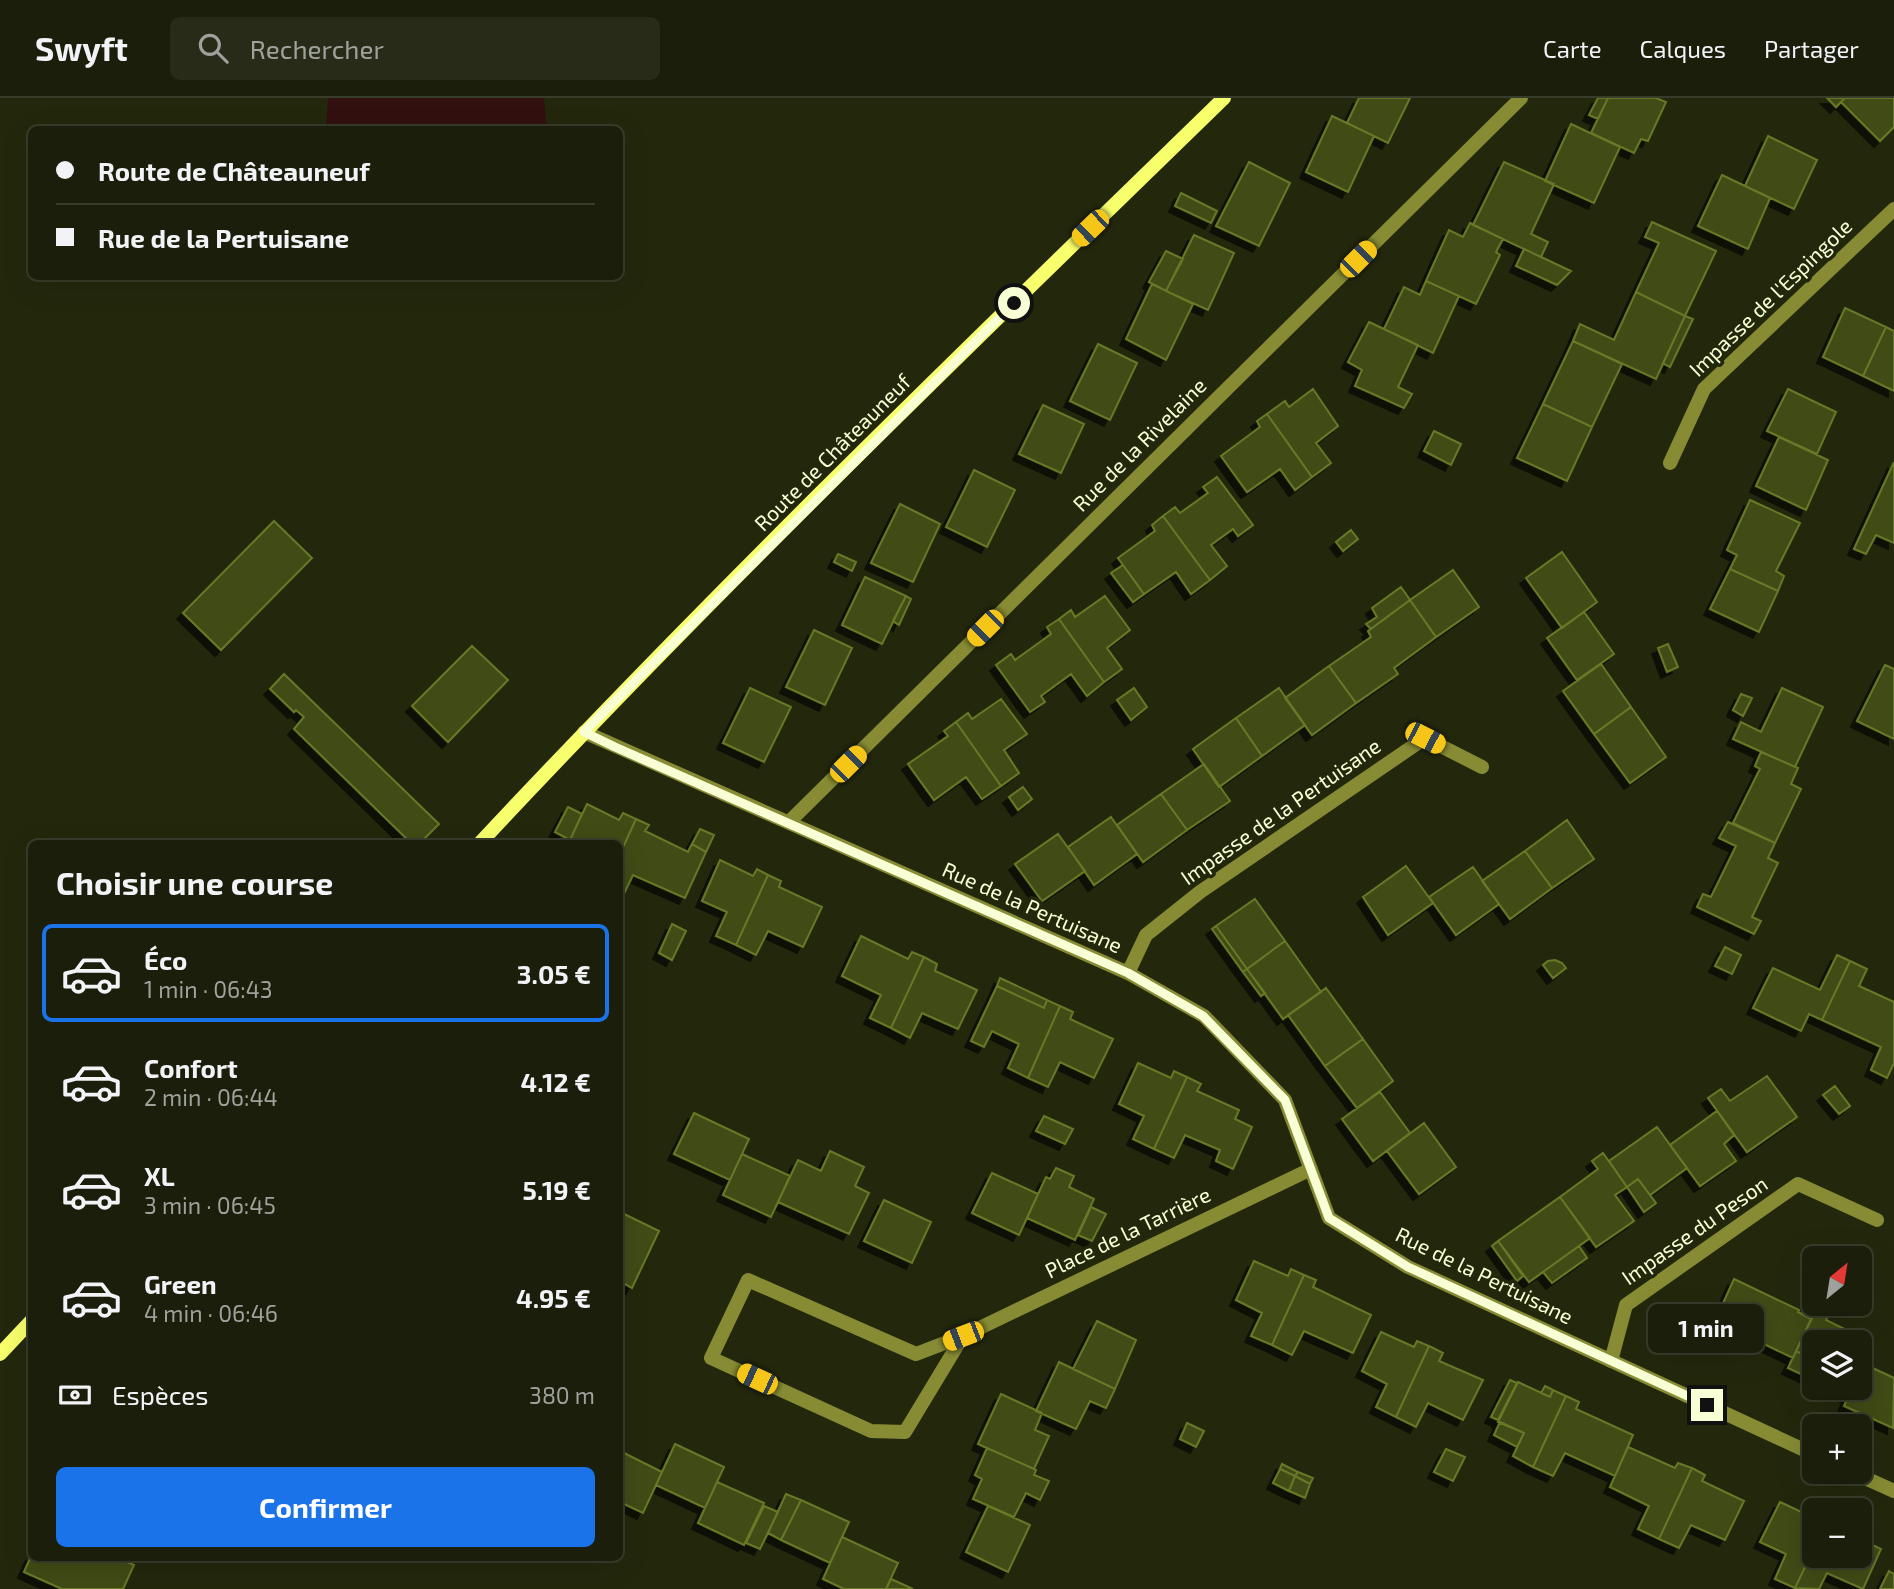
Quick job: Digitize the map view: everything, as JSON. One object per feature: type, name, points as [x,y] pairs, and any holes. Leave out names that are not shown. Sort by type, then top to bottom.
[{"type":"main road","name":"Route de Châteauneuf","points":[[483,840],[584,732],[995,321],[1224,98]]},
{"type":"main road","points":[[0,1354],[28,1324]]},
{"type":"street","name":"Rue de la Rivelaine","points":[[789,822],[1521,98]]},
{"type":"street","name":"Impasse de l'Espingole","points":[[1670,463],[1704,389],[1894,209]]},
{"type":"street","name":"Rue de la Pertuisane","points":[[584,732],[1128,973],[1203,1016],[1285,1100],[1329,1218],[1408,1267],[1802,1449]]},
{"type":"street","name":"Impasse de la Pertuisane","points":[[1128,973],[1146,934],[1200,892],[1425,738],[1482,767]]},
{"type":"street","name":"Place de la Tarrière","points":[[963,1336],[905,1432],[871,1431],[711,1358],[748,1280],[916,1354],[963,1336],[1311,1169]]},
{"type":"street","name":"Impasse du Peson","points":[[1611,1361],[1626,1305],[1798,1185],[1877,1220]]},
{"type":"street","points":[[1872,1481],[1894,1491]]},
{"type":"shaded area","points":[[328,98],[544,98],[547,126],[326,126]]},
{"type":"building","points":[[1359,98],[1410,98],[1388,143],[1347,123]]},
{"type":"building","points":[[1598,98],[1608,98],[1598,119],[1589,115]]},
{"type":"building","points":[[1608,98],[1656,98],[1666,102],[1648,141],[1641,139],[1634,153],[1591,133]]},
{"type":"building","points":[[1827,98],[1845,98],[1836,107]]},
{"type":"building","points":[[1845,98],[1894,98],[1894,127],[1880,141],[1841,102]]},
{"type":"building","points":[[1332,116],[1374,136],[1348,192],[1306,172]]},
{"type":"building","points":[[1571,124],[1620,147],[1594,203],[1545,181]]},
{"type":"building","points":[[1768,136],[1817,160],[1794,209],[1745,186]]},
{"type":"building","points":[[1249,162],[1290,183],[1259,246],[1216,226]]},
{"type":"building","points":[[1504,162],[1554,184],[1531,234],[1548,242],[1541,257],[1473,225]]},
{"type":"building","points":[[1722,175],[1770,198],[1748,249],[1698,226]]},
{"type":"building","points":[[1181,193],[1217,211],[1211,223],[1175,206]]},
{"type":"building","points":[[1652,222],[1716,251],[1685,316],[1636,292],[1659,243],[1645,237]]},
{"type":"building","points":[[1470,223],[1503,239],[1496,252],[1500,255],[1476,304],[1426,281],[1449,230],[1463,237]]},
{"type":"building","points":[[1194,235],[1234,253],[1208,310],[1166,291]]},
{"type":"building","points":[[1524,249],[1571,271],[1557,285],[1516,266]]},
{"type":"building","points":[[1166,251],[1183,259],[1166,291],[1149,282]]},
{"type":"building","points":[[1426,281],[1459,296],[1433,353],[1384,329],[1404,287],[1420,295]]},
{"type":"building","points":[[1152,284],[1193,304],[1166,360],[1126,339]]},
{"type":"building","points":[[1636,292],[1685,316],[1656,379],[1573,341],[1580,324],[1614,340]]},
{"type":"building","points":[[1845,308],[1886,327],[1863,376],[1823,357]]},
{"type":"building","points":[[1685,316],[1693,319],[1670,367],[1663,363]]},
{"type":"building","points":[[1369,322],[1418,345],[1398,387],[1412,394],[1404,408],[1355,386],[1362,370],[1348,362]]},
{"type":"building","points":[[1886,327],[1894,331],[1894,391],[1863,376]]},
{"type":"building","points":[[1573,341],[1622,364],[1592,427],[1543,404]]},
{"type":"building","points":[[1098,344],[1137,363],[1110,420],[1070,401]]},
{"type":"building","points":[[1313,389],[1338,426],[1316,443],[1331,463],[1312,477],[1267,414],[1285,401],[1289,407]]},
{"type":"building","points":[[1788,389],[1836,412],[1817,454],[1767,431]]},
{"type":"building","points":[[1543,404],[1592,427],[1567,481],[1517,458]]},
{"type":"building","points":[[1043,405],[1084,424],[1061,473],[1019,454]]},
{"type":"building","points":[[1267,414],[1312,477],[1295,490],[1280,469],[1247,492],[1221,456],[1260,427],[1257,421]]},
{"type":"building","points":[[1434,431],[1461,444],[1451,465],[1424,451]]},
{"type":"building","points":[[1779,437],[1828,460],[1806,510],[1756,486]]},
{"type":"building","points":[[1894,462],[1894,543],[1876,535],[1866,554],[1854,549]]},
{"type":"building","points":[[974,470],[1015,490],[987,547],[946,527]]},
{"type":"building","points":[[1217,477],[1253,525],[1238,536],[1233,529],[1211,545],[1227,566],[1210,580],[1163,516],[1175,507],[1180,513],[1208,493],[1203,487]]},
{"type":"building","points":[[1750,500],[1800,523],[1776,571],[1784,576],[1778,591],[1730,569],[1737,555],[1727,550]]},
{"type":"building","points":[[900,504],[940,524],[913,582],[871,563]]},
{"type":"building","points":[[1163,516],[1210,580],[1191,594],[1176,572],[1144,594],[1118,558],[1155,531],[1152,525]]},
{"type":"building","points":[[274,521],[312,558],[221,650],[183,613]]},
{"type":"building","points":[[1351,530],[1358,539],[1343,551],[1336,542]]},
{"type":"building","points":[[1562,552],[1597,602],[1562,628],[1526,578]]},
{"type":"building","points":[[838,554],[856,562],[852,571],[834,562]]},
{"type":"building","points":[[1123,565],[1144,594],[1133,602],[1111,573]]},
{"type":"building","points":[[1730,569],[1778,591],[1759,632],[1710,609]]},
{"type":"building","points":[[1453,570],[1479,607],[1436,637],[1410,600]]},
{"type":"building","points":[[865,577],[906,596],[882,644],[842,625]]},
{"type":"building","points":[[1401,587],[1410,600],[1371,629],[1366,624],[1377,617],[1372,608]]},
{"type":"building","points":[[906,596],[911,599],[899,625],[893,621]]},
{"type":"building","points":[[1105,596],[1130,630],[1107,648],[1122,669],[1104,682],[1059,619],[1071,610],[1075,617]]},
{"type":"building","points":[[1410,600],[1436,637],[1394,668],[1398,674],[1356,703],[1329,666],[1371,637],[1368,631]]},
{"type":"building","points":[[1584,612],[1614,654],[1577,680],[1547,638]]},
{"type":"building","points":[[1059,619],[1104,682],[1087,696],[1071,674],[1041,696],[1045,702],[1030,712],[996,665],[1011,654],[1015,660],[1051,634],[1047,627]]},
{"type":"building","points":[[814,630],[852,648],[825,705],[786,687]]},
{"type":"building","points":[[1668,644],[1678,667],[1667,672],[1658,648]]},
{"type":"building","points":[[472,646],[508,680],[448,742],[412,706]]},
{"type":"building","points":[[1601,664],[1631,707],[1594,734],[1563,691]]},
{"type":"building","points":[[1885,665],[1894,669],[1894,739],[1857,721]]},
{"type":"building","points":[[1329,666],[1356,703],[1312,735],[1285,698]]},
{"type":"building","points":[[284,674],[439,824],[423,840],[408,840],[294,729],[304,717],[296,710],[294,712],[270,689]]},
{"type":"building","points":[[750,688],[791,707],[764,762],[723,743]]},
{"type":"building","points":[[1134,688],[1147,707],[1131,720],[1117,700]]},
{"type":"building","points":[[1279,688],[1305,725],[1262,756],[1236,718]]},
{"type":"building","points":[[1782,688],[1823,707],[1795,767],[1733,739],[1741,722],[1761,732]]},
{"type":"building","points":[[1741,694],[1752,698],[1743,716],[1733,710]]},
{"type":"building","points":[[1001,699],[1027,734],[1004,750],[1019,773],[1001,786],[956,722],[968,713],[972,719]]},
{"type":"building","points":[[1631,707],[1666,757],[1630,783],[1594,734]]},
{"type":"building","points":[[1236,718],[1262,756],[1219,787],[1193,749]]},
{"type":"building","points":[[956,722],[1001,786],[982,799],[966,777],[934,800],[908,764],[948,736],[944,731]]},
{"type":"building","points":[[1761,752],[1798,768],[1791,784],[1801,789],[1775,843],[1733,823],[1760,769],[1755,766]]},
{"type":"building","points":[[1204,764],[1230,801],[1187,830],[1161,794]]},
{"type":"building","points":[[1023,787],[1032,799],[1018,810],[1009,797]]},
{"type":"building","points":[[1161,794],[1187,830],[1143,862],[1117,825]]},
{"type":"building","points":[[587,804],[619,820],[623,813],[636,819],[623,847],[623,840],[570,840]]},
{"type":"building","points":[[568,807],[582,814],[570,840],[555,832]]},
{"type":"building","points":[[1111,817],[1137,854],[1094,885],[1068,847]]},
{"type":"building","points":[[636,819],[649,825],[645,831],[688,852],[692,844],[706,852],[685,898],[633,875],[623,896],[623,847]]},
{"type":"building","points":[[1567,820],[1594,859],[1552,888],[1525,851]]},
{"type":"building","points":[[1728,822],[1775,843],[1768,858],[1778,863],[1752,917],[1761,921],[1754,934],[1697,907],[1703,894],[1711,897],[1736,846],[1719,838]]},
{"type":"building","points":[[700,829],[714,835],[706,852],[692,844]]},
{"type":"building","points":[[1058,834],[1085,871],[1042,901],[1015,864]]},
{"type":"building","points":[[1525,851],[1552,888],[1510,919],[1482,881]]},
{"type":"building","points":[[720,860],[753,876],[757,869],[768,875],[736,945],[716,936],[727,912],[702,901]]},
{"type":"building","points":[[1406,866],[1433,903],[1388,935],[1363,897]]},
{"type":"building","points":[[1473,867],[1499,904],[1456,935],[1429,897]]},
{"type":"building","points":[[768,875],[781,881],[779,887],[822,907],[803,947],[768,931],[756,955],[736,945]]},
{"type":"building","points":[[1255,899],[1285,941],[1247,969],[1216,926]]},
{"type":"building","points":[[672,924],[686,931],[672,960],[659,953]]},
{"type":"building","points":[[1216,926],[1247,969],[1243,972],[1212,929]]},
{"type":"building","points":[[861,936],[908,959],[912,952],[924,957],[891,1028],[870,1018],[881,995],[842,976]]},
{"type":"building","points":[[1285,941],[1321,992],[1283,1019],[1247,969]]},
{"type":"building","points":[[1725,947],[1741,955],[1732,974],[1715,966]]},
{"type":"building","points":[[1837,955],[1850,961],[1822,1020],[1809,1014],[1801,1031],[1753,1008],[1773,968],[1820,990]]},
{"type":"building","points":[[924,957],[937,964],[935,971],[977,990],[958,1029],[922,1013],[910,1038],[891,1028]]},
{"type":"building","points":[[1555,960],[1566,968],[1553,978],[1543,965]]},
{"type":"building","points":[[1850,961],[1867,969],[1859,986],[1894,1002],[1894,1063],[1887,1078],[1871,1070],[1881,1047],[1822,1020]]},
{"type":"building","points":[[1247,969],[1265,993],[1261,996],[1243,972]]},
{"type":"building","points":[[1000,978],[1047,1000],[1044,1008],[997,986]]},
{"type":"building","points":[[997,986],[1044,1008],[1047,1000],[1060,1006],[1028,1078],[1008,1068],[1019,1044],[992,1031],[984,1047],[971,1041]]},
{"type":"building","points":[[1326,988],[1363,1039],[1325,1066],[1288,1015]]},
{"type":"building","points":[[1060,1006],[1073,1012],[1070,1019],[1113,1039],[1094,1078],[1060,1062],[1048,1087],[1028,1078]]},
{"type":"building","points":[[1363,1039],[1393,1081],[1357,1108],[1325,1066]]},
{"type":"building","points":[[1138,1063],[1171,1078],[1174,1071],[1187,1077],[1154,1149],[1133,1139],[1144,1116],[1119,1104]]},
{"type":"building","points":[[1767,1076],[1797,1117],[1747,1152],[1708,1098],[1721,1089],[1730,1101]]},
{"type":"building","points":[[1187,1077],[1201,1084],[1197,1091],[1239,1110],[1235,1119],[1252,1127],[1233,1169],[1216,1161],[1220,1150],[1185,1135],[1174,1158],[1154,1149]]},
{"type":"building","points":[[1835,1086],[1850,1106],[1839,1114],[1823,1095]]},
{"type":"building","points":[[1380,1092],[1410,1133],[1373,1161],[1342,1119]]},
{"type":"building","points":[[1717,1111],[1734,1135],[1724,1144],[1736,1161],[1700,1186],[1670,1145]]},
{"type":"building","points":[[694,1113],[749,1139],[730,1180],[674,1154]]},
{"type":"building","points":[[1044,1116],[1073,1129],[1065,1144],[1036,1131]]},
{"type":"building","points":[[1424,1123],[1456,1167],[1419,1194],[1387,1151]]},
{"type":"building","points":[[1657,1127],[1687,1168],[1650,1195],[1638,1179],[1627,1187],[1609,1161]]},
{"type":"building","points":[[830,1151],[864,1167],[855,1186],[869,1193],[849,1234],[778,1202],[798,1160],[821,1171]]},
{"type":"building","points":[[1603,1153],[1627,1187],[1615,1195],[1634,1221],[1596,1247],[1560,1197],[1598,1169],[1592,1161]]},
{"type":"building","points":[[742,1154],[790,1176],[771,1217],[723,1195]]},
{"type":"building","points":[[1056,1168],[1074,1176],[1069,1187],[1094,1199],[1075,1240],[1027,1218],[1046,1177],[1050,1179]]},
{"type":"building","points":[[992,1173],[1038,1194],[1019,1235],[972,1213]]},
{"type":"building","points":[[1638,1179],[1656,1203],[1644,1212],[1627,1187]]},
{"type":"building","points":[[1560,1197],[1590,1238],[1529,1282],[1498,1241]]},
{"type":"building","points":[[884,1200],[931,1222],[912,1263],[864,1241]]},
{"type":"building","points":[[1091,1207],[1106,1214],[1092,1241],[1078,1235]]},
{"type":"building","points":[[623,1213],[659,1231],[632,1288],[623,1283]]},
{"type":"building","points":[[1498,1241],[1523,1276],[1517,1281],[1492,1246]]},
{"type":"building","points":[[1579,1246],[1587,1258],[1552,1283],[1543,1272]]},
{"type":"building","points":[[1254,1261],[1288,1276],[1291,1269],[1304,1275],[1272,1345],[1251,1336],[1262,1313],[1236,1300]]},
{"type":"building","points":[[1304,1275],[1316,1280],[1313,1287],[1371,1315],[1353,1353],[1304,1331],[1292,1355],[1272,1345]]},
{"type":"building","points":[[1734,1279],[1799,1310],[1802,1316],[1811,1319],[1806,1330],[1802,1330],[1802,1338],[1793,1358],[1733,1329],[1728,1338],[1711,1330]]},
{"type":"building","points":[[1813,1316],[1828,1316],[1826,1320],[1846,1330],[1806,1330]]},
{"type":"building","points":[[1097,1321],[1136,1340],[1115,1389],[1073,1369]]},
{"type":"building","points":[[1381,1332],[1414,1347],[1417,1341],[1429,1346],[1396,1417],[1376,1407],[1387,1384],[1362,1371]]},
{"type":"building","points":[[1802,1339],[1802,1354],[1796,1351]]},
{"type":"building","points":[[1429,1346],[1443,1353],[1439,1361],[1483,1380],[1463,1420],[1428,1403],[1416,1427],[1396,1417]]},
{"type":"building","points":[[1796,1351],[1802,1354],[1801,1374],[1788,1368]]},
{"type":"building","points":[[1059,1362],[1115,1389],[1106,1408],[1090,1401],[1076,1429],[1036,1411]]},
{"type":"building","points":[[1872,1368],[1894,1378],[1893,1428],[1872,1419],[1872,1414],[1862,1414],[1844,1406],[1847,1400],[1872,1400]]},
{"type":"building","points":[[1510,1380],[1517,1383],[1498,1420],[1491,1417]]},
{"type":"building","points":[[1518,1382],[1550,1397],[1553,1390],[1566,1396],[1533,1467],[1513,1456],[1524,1433],[1498,1422]]},
{"type":"building","points":[[1545,1386],[1553,1390],[1550,1397],[1541,1393]]},
{"type":"building","points":[[1001,1394],[1042,1413],[1035,1430],[1049,1436],[1034,1469],[978,1444]]},
{"type":"building","points":[[1566,1396],[1579,1402],[1576,1409],[1633,1435],[1615,1476],[1565,1453],[1553,1476],[1533,1467]]},
{"type":"building","points":[[1500,1422],[1524,1433],[1517,1447],[1494,1435]]},
{"type":"building","points":[[1187,1423],[1204,1431],[1196,1447],[1180,1439]]},
{"type":"building","points":[[675,1444],[724,1467],[705,1508],[656,1485]]},
{"type":"building","points":[[1628,1447],[1675,1468],[1678,1463],[1692,1468],[1659,1539],[1638,1529],[1649,1506],[1610,1487]]},
{"type":"building","points":[[987,1448],[1036,1470],[1034,1475],[1049,1481],[1040,1500],[1026,1493],[1014,1517],[973,1499],[982,1479],[975,1475]]},
{"type":"building","points":[[1446,1449],[1465,1457],[1453,1481],[1434,1472]]},
{"type":"building","points":[[623,1452],[662,1472],[643,1513],[623,1503]]},
{"type":"building","points":[[1282,1464],[1298,1472],[1295,1476],[1280,1469]]},
{"type":"building","points":[[1692,1468],[1705,1475],[1702,1481],[1744,1501],[1725,1540],[1691,1525],[1679,1548],[1659,1539]]},
{"type":"building","points":[[1280,1469],[1295,1476],[1289,1491],[1273,1483]]},
{"type":"building","points":[[1298,1472],[1313,1478],[1310,1484],[1295,1476]]},
{"type":"building","points":[[1295,1476],[1310,1484],[1305,1498],[1289,1491]]},
{"type":"building","points":[[717,1482],[764,1503],[744,1545],[698,1523]]},
{"type":"building","points":[[786,1494],[801,1500],[781,1540],[768,1533]]},
{"type":"building","points":[[801,1500],[849,1522],[830,1563],[781,1540]]},
{"type":"building","points":[[1780,1502],[1802,1512],[1802,1568],[1805,1568],[1795,1588],[1775,1579],[1786,1554],[1760,1542]]},
{"type":"building","points":[[764,1506],[778,1512],[760,1549],[746,1543]]},
{"type":"building","points":[[988,1506],[1030,1525],[1008,1572],[966,1552]]},
{"type":"building","points":[[842,1537],[898,1563],[886,1589],[844,1589],[823,1579]]},
{"type":"building","points":[[1872,1545],[1881,1549],[1863,1589],[1827,1573],[1819,1589],[1795,1588],[1805,1568],[1872,1568]]},
{"type":"building","points":[[29,1561],[125,1561],[134,1565],[123,1589],[62,1589],[24,1572]]},
{"type":"building","points":[[1889,1571],[1894,1574],[1894,1589],[1880,1589]]},
{"type":"building","points":[[891,1579],[913,1589],[886,1589]]},
{"type":"route","points":[[1014,303],[584,732],[1128,973],[1203,1016],[1285,1100],[1329,1218],[1408,1267],[1707,1405]]}]
